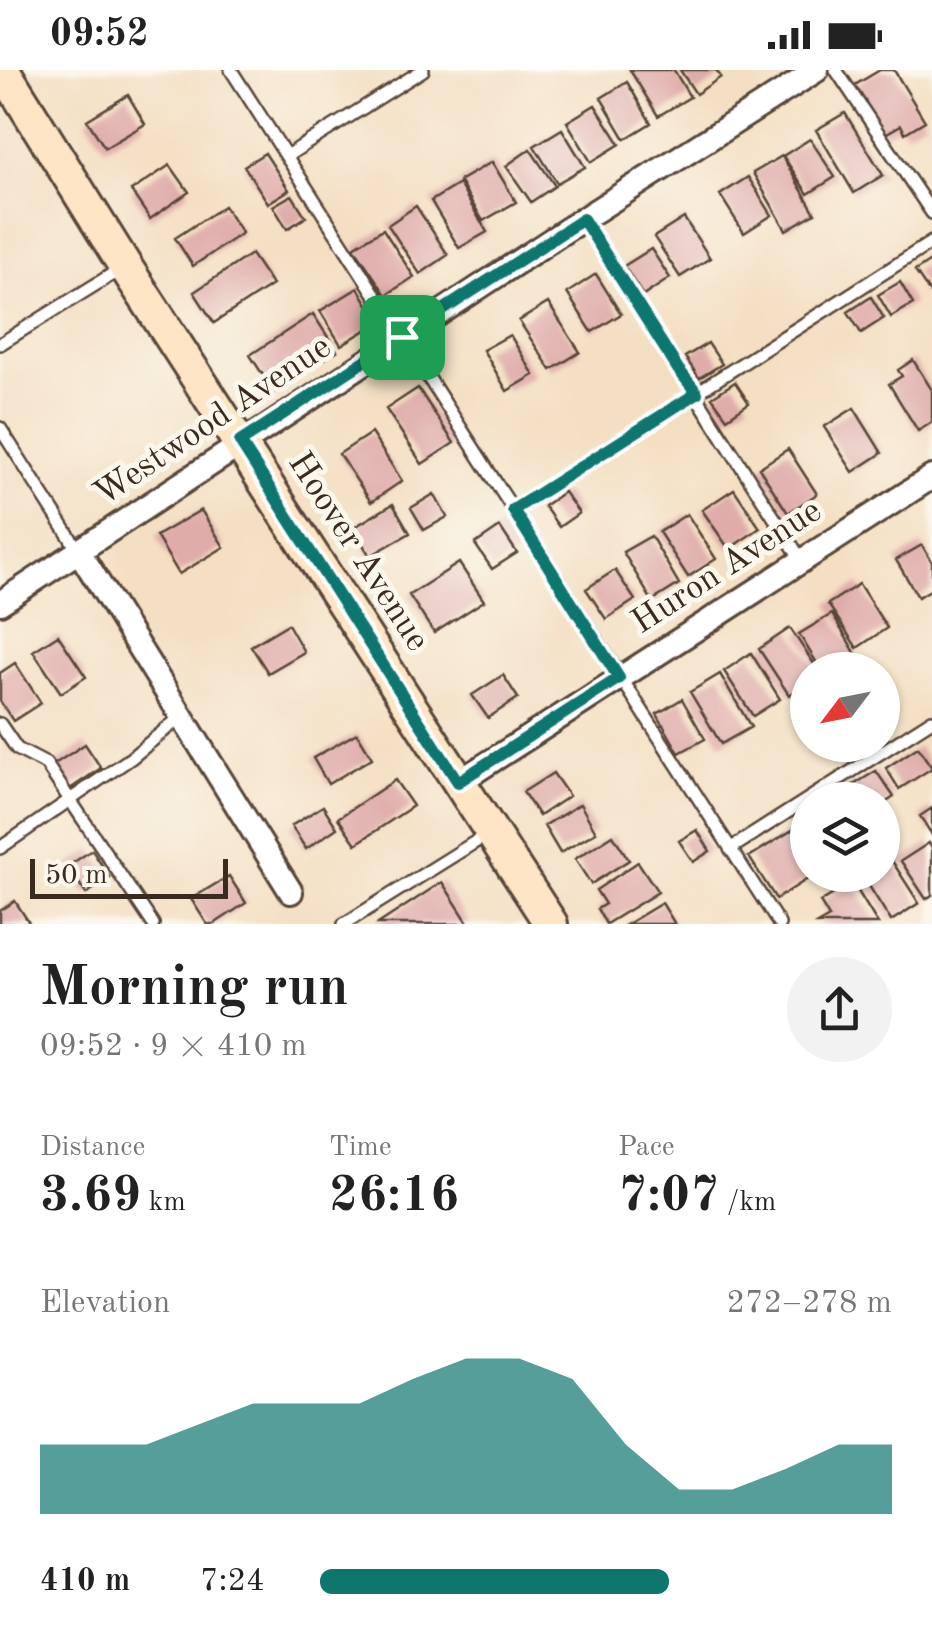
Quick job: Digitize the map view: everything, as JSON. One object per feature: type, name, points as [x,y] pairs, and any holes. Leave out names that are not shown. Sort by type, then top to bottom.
[{"type":"street","name":"Westwood Avenue","points":[[0,602],[240,442],[817,70]]},
{"type":"street","name":"Hoover Avenue","points":[[8,75],[125,266],[551,924]]},
{"type":"street","name":"Huron Avenue","points":[[458,782],[932,476]]},
{"type":"street","points":[[80,552],[291,892]]},
{"type":"lane","points":[[231,70],[779,924]]},
{"type":"lane","points":[[288,156],[423,70]]},
{"type":"lane","points":[[836,70],[932,212]]},
{"type":"lane","points":[[583,219],[802,560]]},
{"type":"lane","points":[[513,510],[932,242]]},
{"type":"lane","points":[[0,344],[125,266]]},
{"type":"lane","points":[[0,428],[80,552]]},
{"type":"lane","points":[[0,848],[182,716]]},
{"type":"lane","points":[[730,849],[932,720]]},
{"type":"lane","points":[[0,724],[17,749],[46,764],[154,924]]},
{"type":"lane","points":[[344,924],[491,832]]},
{"type":"building","points":[[630,70],[674,70],[690,97],[658,116]]},
{"type":"building","points":[[680,70],[716,70],[721,77],[696,94]]},
{"type":"building","points":[[880,70],[894,70],[925,121],[905,133],[901,125],[885,134],[855,85]]},
{"type":"building","points":[[627,82],[651,123],[625,139],[601,98]]},
{"type":"building","points":[[128,95],[145,124],[105,148],[87,120]]},
{"type":"building","points":[[595,105],[620,144],[591,162],[567,122]]},
{"type":"building","points":[[845,113],[883,175],[854,193],[816,130]]},
{"type":"building","points":[[562,129],[585,167],[557,183],[534,146]]},
{"type":"building","points":[[810,139],[835,177],[808,194],[783,156]]},
{"type":"building","points":[[530,149],[555,186],[531,202],[506,166]]},
{"type":"building","points":[[265,153],[289,190],[268,203],[244,166]]},
{"type":"building","points":[[782,156],[815,213],[786,230],[753,173]]},
{"type":"building","points":[[492,162],[516,202],[483,221],[459,181]]},
{"type":"building","points":[[170,165],[189,192],[150,219],[131,191]]},
{"type":"building","points":[[748,177],[772,215],[744,233],[720,195]]},
{"type":"building","points":[[459,184],[487,232],[459,248],[431,201]]},
{"type":"building","points":[[292,195],[306,217],[287,229],[273,206]]},
{"type":"building","points":[[224,206],[242,233],[193,266],[175,238]]},
{"type":"building","points":[[416,206],[448,255],[420,274],[388,225]]},
{"type":"building","points":[[684,218],[710,258],[680,277],[654,237]]},
{"type":"building","points":[[383,229],[414,277],[386,295],[354,247]]},
{"type":"building","points":[[651,249],[670,278],[643,296],[624,266]]},
{"type":"building","points":[[251,254],[272,285],[214,323],[194,292]]},
{"type":"building","points":[[932,260],[932,296],[915,271]]},
{"type":"building","points":[[596,274],[621,314],[592,332],[567,293]]},
{"type":"building","points":[[900,282],[913,304],[891,317],[878,295]]},
{"type":"building","points":[[358,288],[379,322],[341,345],[320,311]]},
{"type":"building","points":[[871,297],[884,318],[861,333],[848,312]]},
{"type":"building","points":[[548,303],[580,352],[551,370],[519,321]]},
{"type":"building","points":[[313,314],[337,351],[274,392],[250,355]]},
{"type":"building","points":[[510,335],[534,375],[507,391],[483,350]]},
{"type":"building","points":[[708,343],[722,364],[699,378],[685,357]]},
{"type":"building","points":[[913,360],[932,390],[932,422],[918,431],[889,384],[902,376],[898,370]]},
{"type":"building","points":[[735,382],[749,403],[727,418],[712,397]]},
{"type":"building","points":[[418,388],[454,443],[422,464],[386,409]]},
{"type":"building","points":[[854,408],[882,453],[853,472],[824,427]]},
{"type":"building","points":[[371,433],[402,481],[371,502],[339,454]]},
{"type":"building","points":[[788,449],[817,494],[788,513],[759,468]]},
{"type":"building","points":[[734,489],[760,528],[729,549],[702,510]]},
{"type":"building","points":[[564,492],[579,513],[559,527],[544,506]]},
{"type":"building","points":[[434,494],[447,517],[424,530],[411,508]]},
{"type":"building","points":[[393,504],[410,533],[370,556],[353,528]]},
{"type":"building","points":[[201,510],[224,547],[179,574],[156,536]]},
{"type":"building","points":[[687,514],[716,559],[688,577],[659,532]]},
{"type":"building","points":[[500,527],[517,553],[492,569],[475,544]]},
{"type":"building","points":[[651,536],[679,584],[652,601],[623,552]]},
{"type":"building","points":[[922,545],[932,562],[932,589],[918,597],[896,560]]},
{"type":"building","points":[[459,563],[484,601],[434,633],[409,595]]},
{"type":"building","points":[[615,570],[635,600],[606,619],[586,589]]},
{"type":"building","points":[[859,584],[887,628],[857,648],[828,604]]},
{"type":"building","points":[[832,614],[855,652],[810,652],[799,634]]},
{"type":"building","points":[[288,624],[304,652],[268,673],[251,646]]},
{"type":"building","points":[[790,628],[806,652],[790,652],[790,694],[789,695],[759,649]]},
{"type":"building","points":[[58,635],[86,677],[61,693],[33,651]]},
{"type":"building","points":[[751,653],[780,699],[753,716],[724,671]]},
{"type":"building","points":[[15,663],[41,703],[13,721],[0,701],[0,673]]},
{"type":"building","points":[[720,674],[751,727],[721,744],[690,692]]},
{"type":"building","points":[[503,675],[518,698],[488,718],[472,695]]},
{"type":"building","points":[[682,699],[705,739],[679,753],[657,714]]},
{"type":"building","points":[[357,733],[372,758],[328,784],[313,758]]},
{"type":"building","points":[[85,744],[101,768],[70,789],[53,765]]},
{"type":"building","points":[[918,747],[932,768],[900,788],[900,782],[895,782],[886,768]]},
{"type":"building","points":[[876,771],[884,782],[858,782]]},
{"type":"building","points":[[553,773],[569,796],[539,816],[523,792]]},
{"type":"building","points":[[395,780],[413,806],[356,844],[338,818]]},
{"type":"building","points":[[580,804],[596,832],[560,853],[544,826]]},
{"type":"building","points":[[323,806],[337,828],[306,849],[291,826]]},
{"type":"building","points":[[932,808],[932,835],[920,816]]},
{"type":"building","points":[[697,830],[710,851],[693,862],[679,841]]},
{"type":"building","points":[[790,831],[790,890],[776,899],[749,857]]},
{"type":"building","points":[[613,835],[629,860],[591,884],[575,859]]},
{"type":"building","points":[[929,843],[932,895],[926,899],[901,861]]},
{"type":"building","points":[[92,850],[110,878],[86,894],[68,866]]},
{"type":"building","points":[[638,862],[658,892],[606,924],[597,909],[605,904],[596,890]]},
{"type":"building","points":[[900,873],[919,903],[891,921],[873,892],[900,892]]},
{"type":"building","points":[[229,876],[246,903],[214,924],[207,924],[191,899]]},
{"type":"building","points":[[442,882],[469,924],[378,924]]},
{"type":"building","points":[[837,892],[858,892],[878,924],[817,924],[829,917],[820,902]]},
{"type":"building","points":[[15,901],[30,924],[0,924],[0,911]]},
{"type":"building","points":[[662,903],[675,924],[627,924]]},
{"type":"route","points":[[583,219],[697,393],[513,510],[619,678],[458,782],[240,442],[402,337],[583,219]]}]
